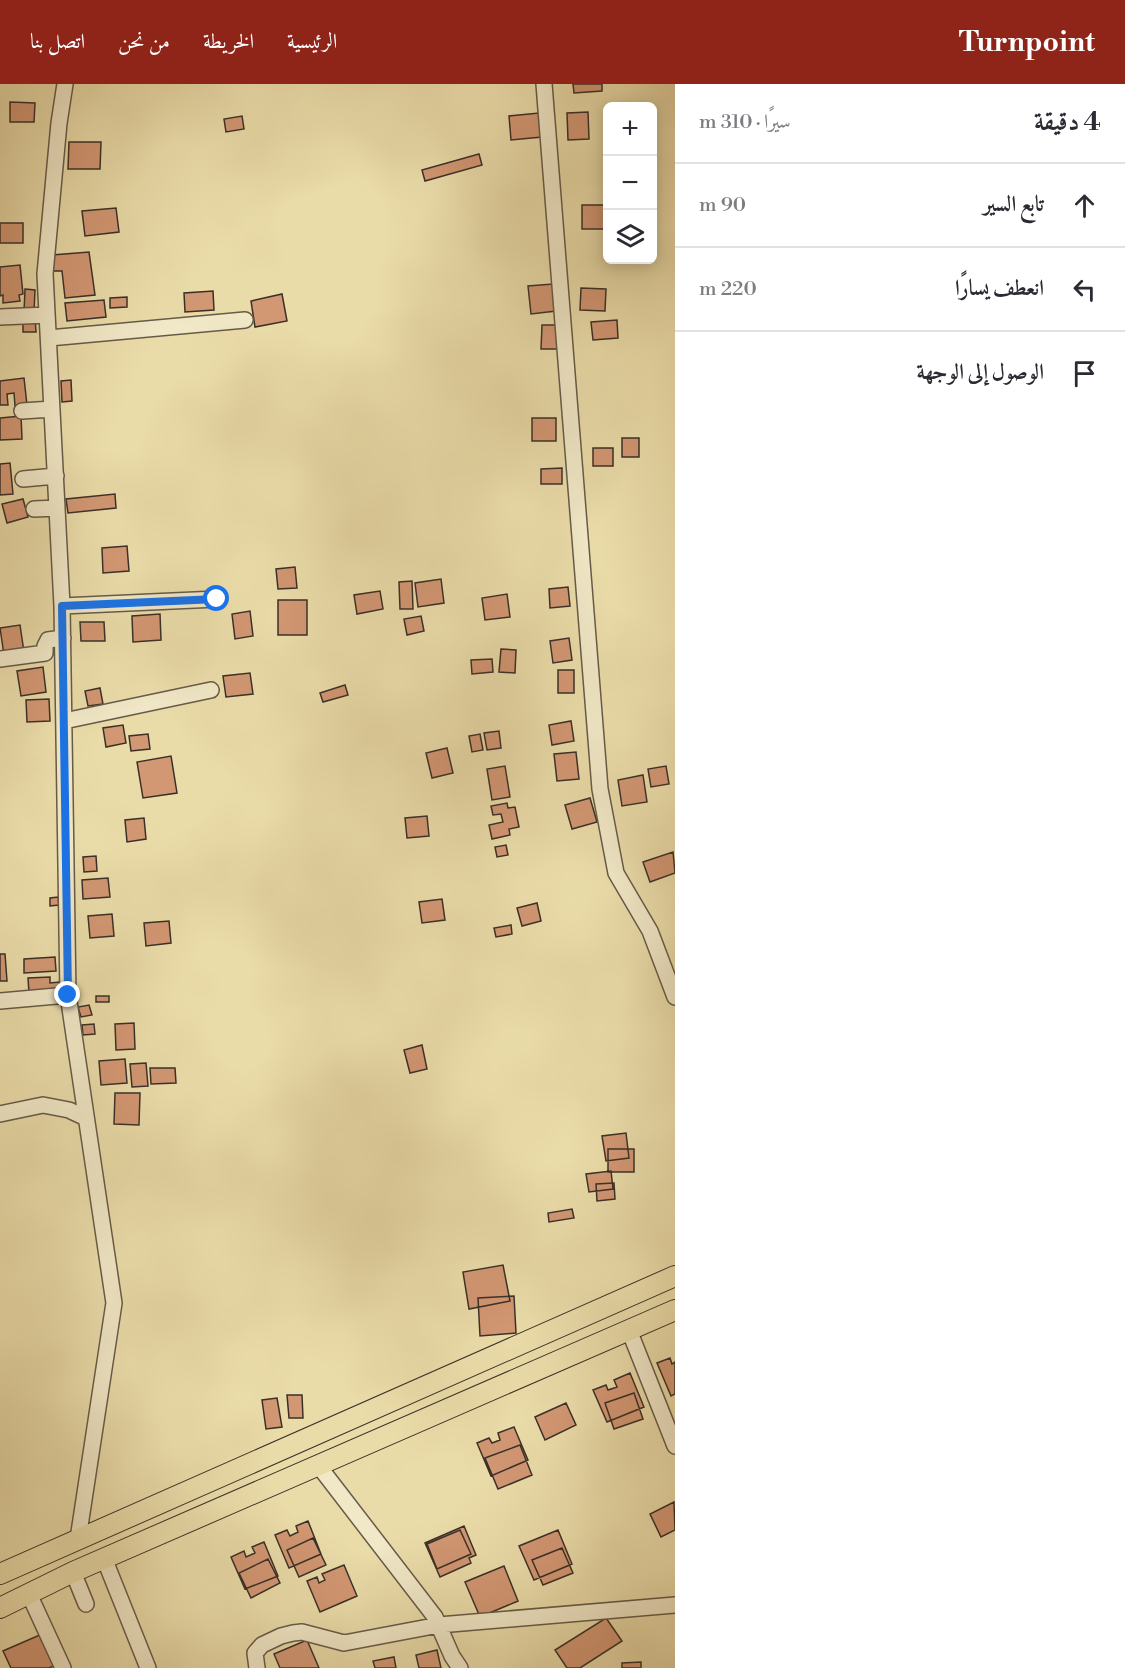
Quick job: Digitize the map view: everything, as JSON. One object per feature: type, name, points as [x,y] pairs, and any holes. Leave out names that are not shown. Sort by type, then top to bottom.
[{"type":"main road","points":[[0,1574],[675,1276]]},
{"type":"main road","points":[[0,1608],[104,1558],[675,1310]]},
{"type":"street","points":[[65,84],[58,123],[45,274],[62,606],[68,995],[114,1304],[78,1539]]},
{"type":"street","points":[[544,84],[600,789],[616,873],[650,931],[675,997]]},
{"type":"street","points":[[0,317],[47,315]]},
{"type":"street","points":[[49,338],[245,320]]},
{"type":"street","points":[[22,411],[52,409]]},
{"type":"street","points":[[22,479],[56,476]]},
{"type":"street","points":[[34,509],[57,508]]},
{"type":"street","points":[[62,606],[217,599]]},
{"type":"street","points":[[0,659],[45,653],[48,640],[63,638]]},
{"type":"street","points":[[64,721],[211,690]]},
{"type":"street","points":[[0,1001],[68,995]]},
{"type":"street","points":[[0,1114],[44,1105],[69,1110],[86,1118]]},
{"type":"street","points":[[629,1330],[675,1446]]},
{"type":"street","points":[[318,1466],[430,1610],[460,1668]]},
{"type":"street","points":[[104,1558],[148,1668]]},
{"type":"street","points":[[73,1572],[86,1604]]},
{"type":"street","points":[[29,1594],[63,1668]]},
{"type":"street","points":[[257,1668],[255,1653],[261,1645],[287,1634],[302,1632],[326,1640],[345,1643],[439,1624],[675,1605]]},
{"type":"building","points":[[573,84],[602,84],[602,91],[574,93]]},
{"type":"building","points":[[10,102],[35,103],[34,122],[10,122]]},
{"type":"building","points":[[588,112],[589,139],[568,140],[567,113]]},
{"type":"building","points":[[539,113],[542,137],[511,140],[509,116]]},
{"type":"building","points":[[242,116],[244,129],[226,132],[224,119]]},
{"type":"building","points":[[69,142],[101,142],[100,169],[68,169]]},
{"type":"building","points":[[479,154],[482,165],[425,181],[422,170]]},
{"type":"building","points":[[582,205],[603,205],[603,229],[582,229]]},
{"type":"building","points":[[116,208],[119,232],[85,236],[82,211]]},
{"type":"building","points":[[0,223],[23,223],[23,243],[0,243]]},
{"type":"building","points":[[89,252],[95,295],[65,298],[62,271],[53,271],[52,255]]},
{"type":"building","points":[[20,265],[23,294],[19,295],[20,301],[3,303],[3,295],[0,296],[0,267]]},
{"type":"building","points":[[553,284],[556,311],[531,314],[528,286]]},
{"type":"building","points":[[581,288],[606,289],[605,311],[580,310]]},
{"type":"building","points":[[25,289],[35,290],[34,312],[24,312]]},
{"type":"building","points":[[213,291],[214,310],[185,312],[184,293]]},
{"type":"building","points":[[282,294],[287,321],[255,327],[251,301]]},
{"type":"building","points":[[127,297],[127,307],[110,308],[110,298]]},
{"type":"building","points":[[104,300],[106,317],[67,321],[65,303]]},
{"type":"building","points":[[23,317],[35,317],[36,332],[23,332]]},
{"type":"building","points":[[617,320],[618,338],[593,340],[591,322]]},
{"type":"building","points":[[542,325],[562,325],[561,349],[541,349]]},
{"type":"building","points":[[24,378],[27,405],[15,406],[14,393],[7,394],[8,405],[0,405],[0,381]]},
{"type":"building","points":[[71,380],[72,401],[62,402],[61,381]]},
{"type":"building","points":[[21,416],[22,439],[0,440],[0,418]]},
{"type":"building","points":[[532,418],[556,418],[556,441],[532,441]]},
{"type":"building","points":[[622,438],[639,438],[639,457],[622,457]]},
{"type":"building","points":[[593,448],[613,448],[613,466],[593,466]]},
{"type":"building","points":[[10,463],[13,494],[0,495],[0,464]]},
{"type":"building","points":[[562,468],[562,484],[541,484],[541,469]]},
{"type":"building","points":[[115,494],[116,508],[68,513],[66,499]]},
{"type":"building","points":[[23,499],[28,517],[7,523],[2,504]]},
{"type":"building","points":[[127,546],[129,571],[103,573],[102,548]]},
{"type":"building","points":[[295,567],[297,588],[278,589],[276,569]]},
{"type":"building","points":[[441,579],[444,603],[418,607],[415,583]]},
{"type":"building","points":[[412,581],[413,609],[400,609],[399,582]]},
{"type":"building","points":[[568,587],[570,606],[550,608],[549,589]]},
{"type":"building","points":[[380,591],[383,609],[357,614],[354,595]]},
{"type":"building","points":[[507,594],[510,617],[485,620],[482,598]]},
{"type":"building","points":[[278,600],[307,600],[307,635],[278,635]]},
{"type":"building","points":[[250,611],[253,636],[235,639],[232,614]]},
{"type":"building","points":[[160,614],[161,640],[133,642],[132,616]]},
{"type":"building","points":[[421,616],[424,631],[407,635],[404,619]]},
{"type":"building","points":[[80,622],[104,622],[105,641],[81,641]]},
{"type":"building","points":[[20,625],[24,652],[4,655],[0,628]]},
{"type":"building","points":[[569,638],[572,660],[553,663],[550,641]]},
{"type":"building","points":[[501,649],[516,650],[515,673],[499,672]]},
{"type":"building","points":[[492,659],[493,672],[472,674],[471,660]]},
{"type":"building","points":[[43,667],[46,692],[21,696],[17,671]]},
{"type":"building","points":[[558,670],[574,670],[574,693],[558,693]]},
{"type":"building","points":[[250,673],[253,694],[226,697],[223,676]]},
{"type":"building","points":[[345,685],[348,695],[323,702],[320,693]]},
{"type":"building","points":[[100,688],[103,704],[88,706],[85,691]]},
{"type":"building","points":[[49,699],[50,721],[27,722],[26,700]]},
{"type":"building","points":[[571,721],[574,741],[552,745],[549,725]]},
{"type":"building","points":[[123,725],[126,743],[106,747],[103,728]]},
{"type":"building","points":[[499,731],[501,748],[487,750],[484,733]]},
{"type":"building","points":[[148,734],[150,749],[131,751],[129,736]]},
{"type":"building","points":[[480,734],[483,750],[472,752],[469,736]]},
{"type":"building","points":[[447,748],[453,773],[432,778],[426,753]]},
{"type":"building","points":[[576,752],[579,779],[557,781],[554,754]]},
{"type":"building","points":[[171,756],[177,793],[143,798],[137,762]]},
{"type":"building","points":[[505,766],[510,797],[492,800],[487,769]]},
{"type":"building","points":[[666,766],[669,784],[651,787],[648,769]]},
{"type":"building","points":[[643,775],[647,802],[622,806],[618,780]]},
{"type":"building","points":[[590,798],[597,822],[572,829],[565,805]]},
{"type":"building","points":[[507,803],[508,808],[515,807],[519,827],[509,829],[510,835],[492,839],[489,825],[503,822],[501,814],[493,815],[491,806]]},
{"type":"building","points":[[427,816],[429,836],[407,838],[405,818]]},
{"type":"building","points":[[144,818],[146,839],[127,842],[125,820]]},
{"type":"building","points":[[506,845],[508,855],[497,857],[495,847]]},
{"type":"building","points":[[673,852],[675,873],[650,882],[643,862]]},
{"type":"building","points":[[96,856],[97,871],[84,872],[83,857]]},
{"type":"building","points":[[108,878],[110,897],[83,899],[82,880]]},
{"type":"building","points":[[58,897],[59,905],[50,906],[50,898]]},
{"type":"building","points":[[442,899],[445,920],[422,923],[419,902]]},
{"type":"building","points":[[537,903],[541,921],[522,926],[517,908]]},
{"type":"building","points":[[112,914],[114,936],[90,938],[88,916]]},
{"type":"building","points":[[169,921],[171,943],[146,946],[144,923]]},
{"type":"building","points":[[511,925],[512,934],[496,937],[494,928]]},
{"type":"building","points":[[0,954],[5,954],[7,981],[0,981]]},
{"type":"building","points":[[55,957],[56,971],[24,973],[24,959]]},
{"type":"building","points":[[50,977],[50,983],[60,982],[61,990],[29,993],[28,978]]},
{"type":"building","points":[[96,996],[109,996],[109,1002],[96,1002]]},
{"type":"building","points":[[89,1005],[92,1015],[81,1017],[78,1007]]},
{"type":"building","points":[[134,1023],[135,1049],[116,1050],[115,1024]]},
{"type":"building","points":[[94,1024],[95,1034],[83,1035],[82,1025]]},
{"type":"building","points":[[422,1045],[427,1069],[410,1073],[404,1050]]},
{"type":"building","points":[[125,1059],[127,1083],[101,1085],[99,1061]]},
{"type":"building","points":[[146,1063],[148,1086],[132,1087],[130,1064]]},
{"type":"building","points":[[150,1068],[175,1068],[176,1083],[151,1084]]},
{"type":"building","points":[[115,1093],[140,1093],[139,1125],[114,1124]]},
{"type":"building","points":[[626,1133],[629,1158],[606,1161],[602,1136]]},
{"type":"building","points":[[608,1149],[634,1149],[634,1172],[608,1172]]},
{"type":"building","points":[[611,1171],[613,1189],[589,1192],[586,1174]]},
{"type":"building","points":[[614,1183],[615,1199],[597,1201],[596,1184]]},
{"type":"building","points":[[572,1209],[574,1218],[549,1222],[548,1213]]},
{"type":"building","points":[[503,1265],[510,1301],[469,1309],[463,1272]]},
{"type":"building","points":[[514,1296],[516,1333],[480,1336],[478,1298]]},
{"type":"building","points":[[670,1358],[672,1364],[675,1362],[675,1394],[671,1396],[657,1363]]},
{"type":"building","points":[[630,1373],[644,1407],[607,1422],[593,1390],[606,1385],[608,1390],[617,1387],[614,1380]]},
{"type":"building","points":[[634,1393],[643,1419],[614,1429],[605,1403]]},
{"type":"building","points":[[287,1395],[302,1395],[303,1418],[289,1418]]},
{"type":"building","points":[[277,1398],[282,1427],[266,1429],[262,1400]]},
{"type":"building","points":[[566,1403],[576,1425],[545,1440],[535,1417]]},
{"type":"building","points":[[514,1427],[528,1460],[491,1476],[477,1443],[489,1438],[492,1443],[500,1440],[498,1433]]},
{"type":"building","points":[[520,1445],[532,1475],[498,1489],[485,1458]]},
{"type":"building","points":[[674,1502],[675,1530],[661,1537],[650,1514]]},
{"type":"building","points":[[308,1521],[321,1554],[289,1568],[275,1535],[287,1530],[290,1536],[298,1532],[296,1526]]},
{"type":"building","points":[[464,1526],[476,1555],[469,1558],[471,1563],[440,1577],[425,1543]]},
{"type":"building","points":[[460,1530],[471,1554],[437,1569],[427,1544]]},
{"type":"building","points":[[558,1530],[572,1564],[534,1580],[519,1546]]},
{"type":"building","points":[[313,1538],[326,1565],[299,1577],[287,1550]]},
{"type":"building","points":[[264,1542],[278,1576],[245,1589],[231,1557],[244,1551],[246,1557],[255,1553],[252,1547]]},
{"type":"building","points":[[562,1548],[573,1573],[543,1585],[532,1560]]},
{"type":"building","points":[[268,1559],[280,1583],[251,1598],[239,1573]]},
{"type":"building","points":[[344,1565],[357,1596],[320,1612],[307,1581],[317,1577],[319,1583],[325,1580],[322,1574]]},
{"type":"building","points":[[504,1566],[518,1601],[480,1617],[465,1582]]},
{"type":"building","points":[[606,1618],[622,1641],[580,1668],[567,1668],[555,1650]]},
{"type":"building","points":[[42,1634],[56,1665],[49,1668],[11,1668],[3,1651]]},
{"type":"building","points":[[307,1640],[319,1668],[280,1668],[274,1654]]},
{"type":"building","points":[[437,1650],[441,1668],[419,1668],[416,1655]]},
{"type":"building","points":[[394,1657],[396,1668],[375,1668],[373,1661]]},
{"type":"building","points":[[641,1662],[641,1668],[622,1668],[622,1663]]},
{"type":"route","points":[[68,995],[62,606],[217,599]]}]
